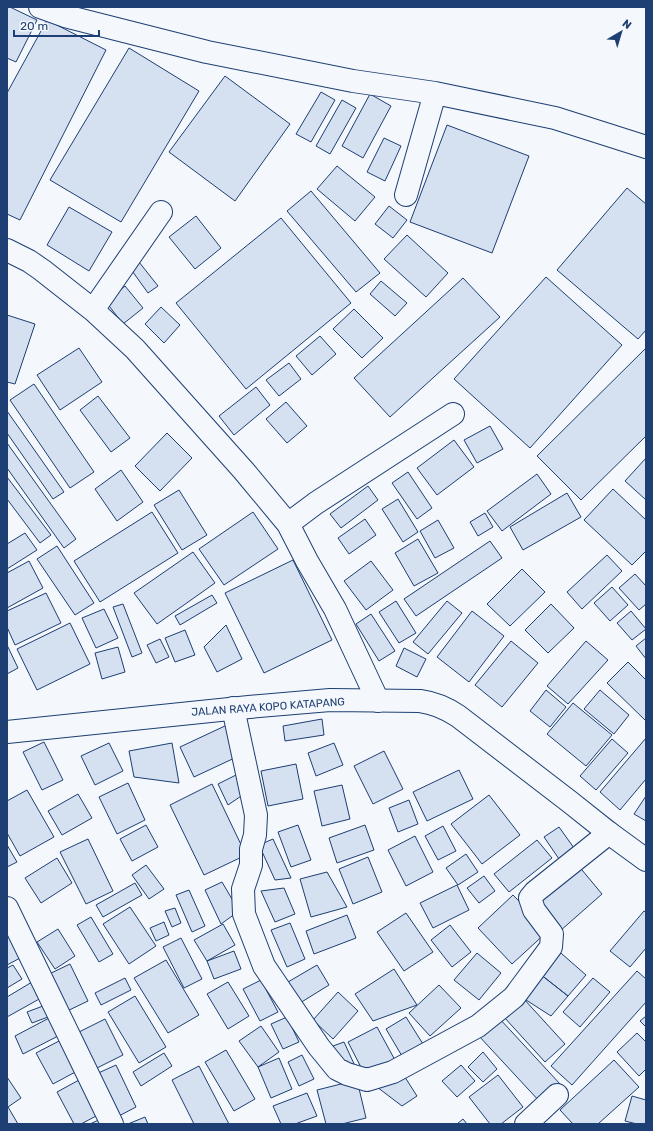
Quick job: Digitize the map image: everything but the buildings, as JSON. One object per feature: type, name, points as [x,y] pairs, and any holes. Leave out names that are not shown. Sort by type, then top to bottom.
[{"type":"street","points":[[40,7],[65,16],[207,52],[353,80],[435,93],[555,118],[646,147]]},
{"type":"street","points":[[406,195],[435,93]]},
{"type":"street","points":[[93,310],[161,212]]},
{"type":"street","points":[[7,250],[29,261],[42,270],[93,310],[135,349],[244,471],[288,524],[307,561],[335,609],[378,701]]},
{"type":"street","points":[[288,524],[316,503],[454,414]]},
{"type":"street","name":"JALAN RAYA KOPO KATAPANG","points":[[7,732],[233,708],[330,700],[420,701],[434,703],[446,708],[646,860]]},
{"type":"street","points":[[233,708],[256,815],[250,865],[243,889],[244,914],[264,966],[319,1047],[337,1069],[347,1074],[367,1080],[393,1072],[478,1026],[514,997],[551,948],[552,934],[534,910],[530,898],[535,892],[609,833]]},
{"type":"street","points":[[7,908],[112,1124]]},
{"type":"street","points":[[526,1124],[557,1095]]}]
